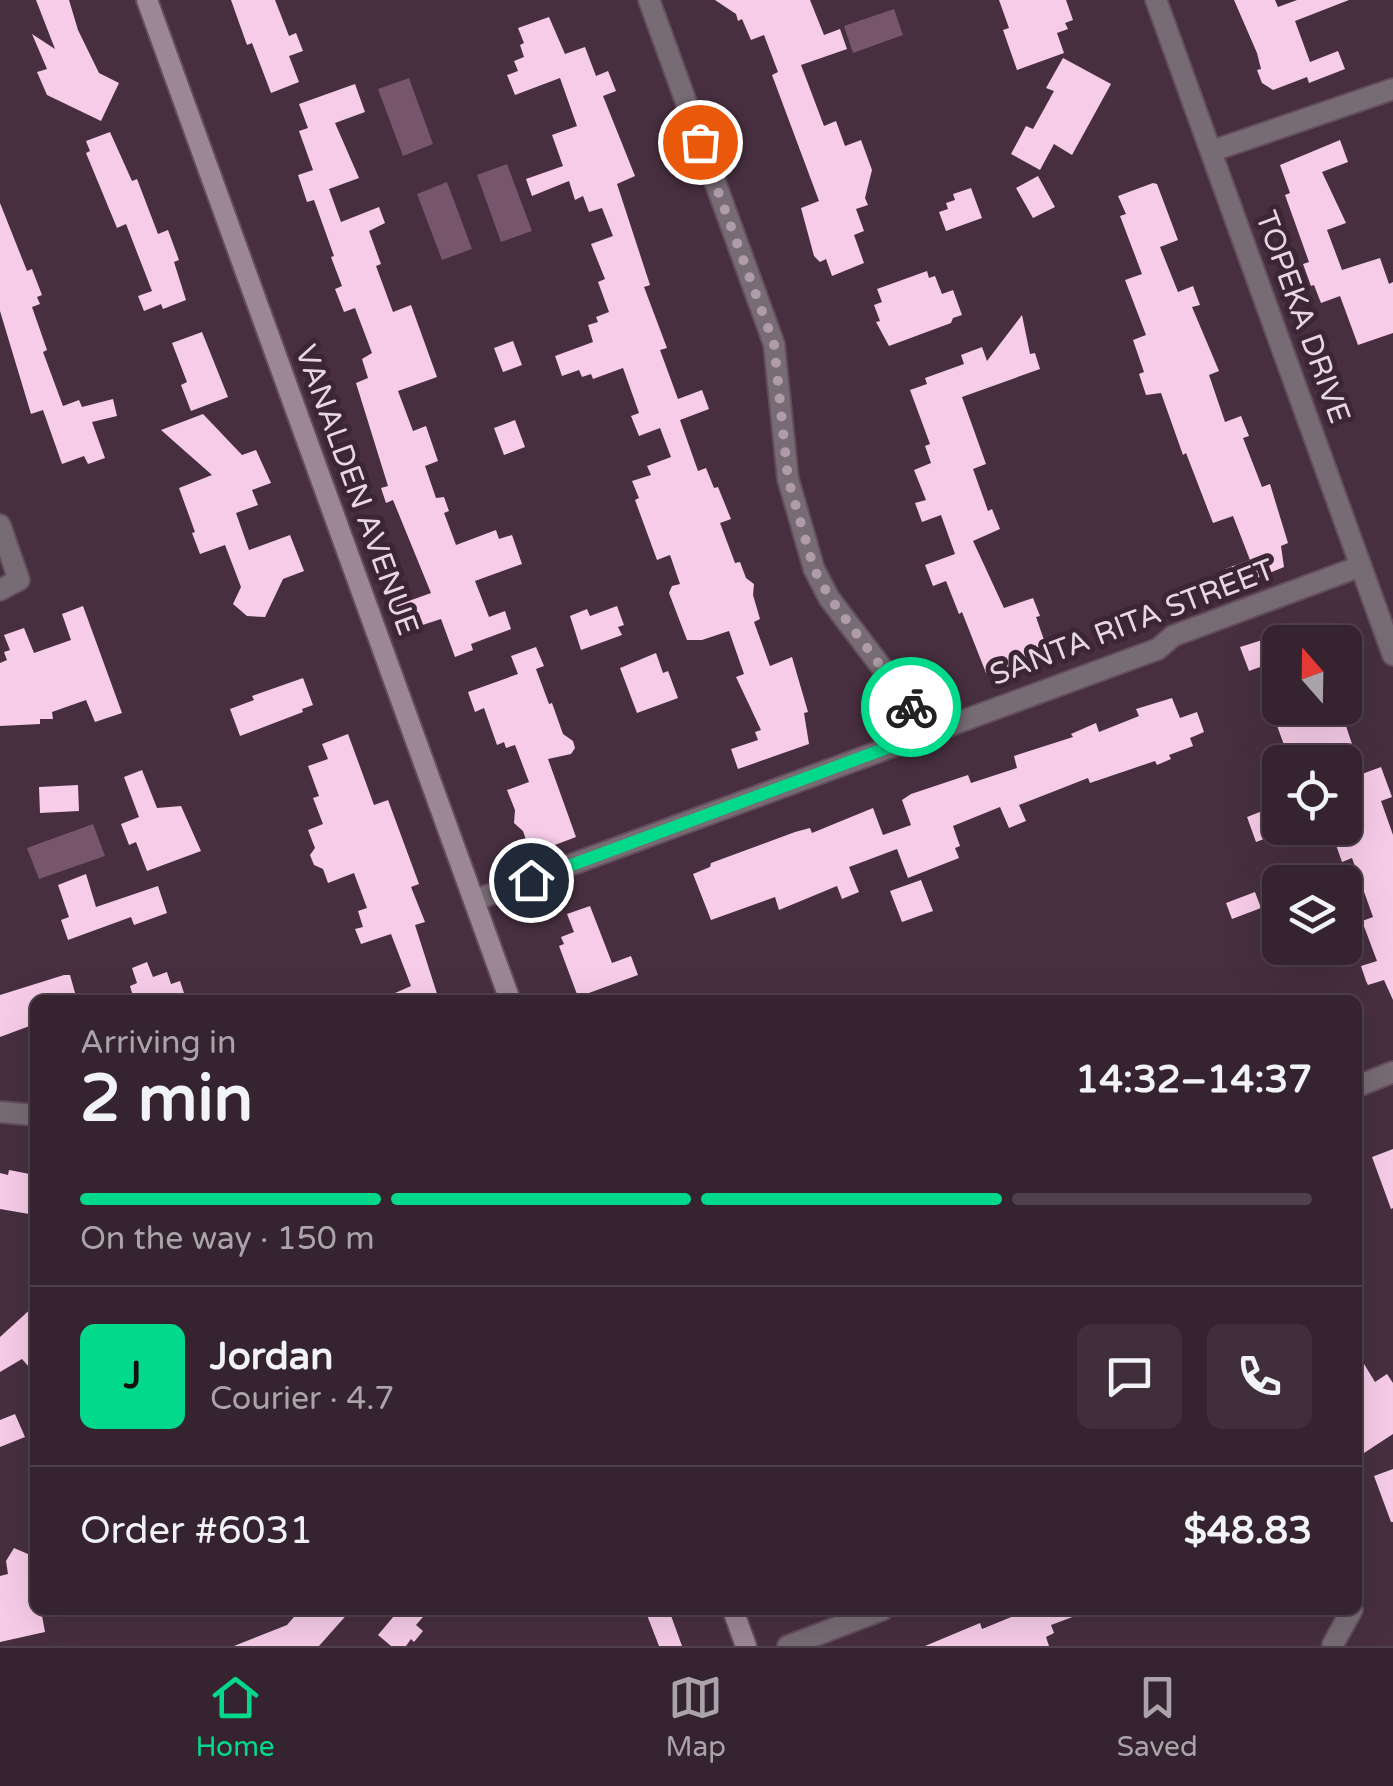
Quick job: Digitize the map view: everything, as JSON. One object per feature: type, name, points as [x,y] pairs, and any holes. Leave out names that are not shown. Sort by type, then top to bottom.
[{"type":"main road","name":"VANALDEN AVENUE","points":[[147,0],[508,995]]},
{"type":"main road","points":[[735,1615],[746,1646]]},
{"type":"street","points":[[649,0],[774,344],[788,479],[814,569],[830,598],[930,732]]},
{"type":"street","name":"TOPEKA DRIVE","points":[[1156,0],[1393,655]]},
{"type":"street","points":[[1212,151],[1393,89]]},
{"type":"street","points":[[0,525],[10,585]]},
{"type":"street","name":"SANTA RITA STREET","points":[[475,900],[1158,649],[1174,636],[1360,566]]},
{"type":"street","points":[[1362,1084],[1393,1072]]},
{"type":"street","points":[[0,1112],[30,1115]]},
{"type":"street","points":[[788,1646],[869,1615]]},
{"type":"street","points":[[1333,1644],[1349,1615]]},
{"type":"shaded area","points":[[894,9],[903,35],[853,53],[844,26]]},
{"type":"shaded area","points":[[409,78],[433,144],[403,156],[378,89]]},
{"type":"shaded area","points":[[507,164],[532,231],[501,242],[477,175]]},
{"type":"shaded area","points":[[447,182],[472,249],[442,260],[417,194]]},
{"type":"shaded area","points":[[93,824],[105,856],[39,879],[27,848]]},
{"type":"building","points":[[36,0],[69,0],[78,30],[99,73],[119,83],[101,121],[47,95],[37,72],[47,69],[32,34],[55,49]]},
{"type":"building","points":[[231,0],[275,0],[289,36],[296,33],[303,51],[289,56],[299,82],[271,93],[252,43],[247,45]]},
{"type":"building","points":[[715,0],[810,0],[824,35],[840,29],[847,49],[801,65],[824,126],[836,121],[845,146],[861,140],[872,170],[865,198],[868,205],[856,209],[864,231],[854,235],[864,263],[832,276],[826,259],[820,262],[814,256],[801,208],[819,201],[772,75],[778,72],[764,35],[751,40],[742,19],[738,21],[736,14]]},
{"type":"building","points":[[999,0],[1066,0],[1073,20],[1065,23],[1068,29],[1057,33],[1064,53],[1017,70],[1003,30],[1009,28]]},
{"type":"building","points":[[1234,0],[1275,0],[1278,7],[1297,0],[1349,0],[1295,21],[1310,62],[1338,51],[1345,69],[1309,83],[1307,77],[1273,90],[1262,83],[1257,53]]},
{"type":"building","points":[[549,17],[565,54],[585,47],[596,76],[608,71],[616,91],[603,96],[635,176],[617,184],[650,285],[644,287],[667,348],[660,350],[678,399],[702,390],[709,409],[680,420],[698,471],[706,468],[731,519],[720,523],[735,563],[740,562],[746,578],[754,584],[760,619],[754,622],[770,666],[792,657],[808,712],[804,713],[809,744],[738,769],[731,749],[758,740],[755,732],[761,730],[736,677],[744,674],[729,631],[702,640],[687,640],[669,593],[672,586],[680,584],[670,555],[657,560],[635,500],[639,498],[632,481],[651,475],[647,466],[671,457],[660,428],[639,436],[631,416],[639,413],[623,368],[593,379],[591,374],[582,377],[579,370],[562,376],[555,356],[593,342],[588,325],[609,312],[598,282],[605,279],[591,244],[613,236],[602,208],[589,212],[583,196],[575,200],[569,181],[532,196],[526,179],[563,166],[552,135],[577,126],[560,78],[515,95],[507,75],[518,71],[514,61],[524,57],[518,28]]},
{"type":"building","points":[[1063,58],[1111,84],[1072,155],[1054,144],[1040,170],[1011,154],[1026,126],[1033,129],[1054,91],[1046,88]]},
{"type":"building","points":[[355,84],[365,112],[335,123],[359,178],[329,189],[341,222],[379,207],[385,223],[369,231],[381,264],[376,266],[393,312],[411,305],[437,377],[398,391],[413,431],[426,426],[438,461],[425,466],[436,498],[444,497],[449,511],[444,513],[456,545],[496,530],[499,539],[512,535],[522,564],[475,581],[489,617],[505,611],[511,629],[471,644],[473,650],[455,657],[441,619],[401,632],[392,607],[431,593],[393,500],[386,503],[381,488],[388,486],[356,383],[368,378],[362,359],[372,353],[355,308],[344,312],[335,289],[342,286],[331,257],[334,256],[314,200],[307,202],[298,175],[313,170],[299,131],[308,128],[299,104]]},
{"type":"building","points":[[110,132],[132,181],[137,179],[158,234],[168,230],[179,260],[174,262],[186,300],[163,309],[161,304],[144,311],[138,296],[152,291],[126,224],[117,228],[86,153],[90,151],[86,141]]},
{"type":"building","points":[[1340,140],[1348,162],[1322,172],[1346,223],[1327,230],[1342,270],[1380,258],[1389,284],[1393,282],[1393,333],[1358,345],[1340,296],[1321,303],[1314,285],[1311,286],[1303,264],[1309,262],[1285,195],[1290,193],[1280,165]]},
{"type":"building","points":[[1038,176],[1055,207],[1033,218],[1016,188]]},
{"type":"building","points":[[1157,184],[1178,240],[1160,247],[1178,292],[1193,286],[1200,305],[1192,307],[1219,371],[1209,375],[1225,422],[1241,416],[1249,436],[1243,438],[1262,487],[1270,484],[1288,543],[1281,546],[1284,567],[1232,588],[1225,569],[1250,560],[1233,516],[1213,523],[1161,393],[1146,395],[1139,374],[1144,372],[1133,340],[1146,335],[1125,280],[1142,274],[1120,216],[1126,214],[1118,196]]},
{"type":"building","points":[[971,188],[982,218],[946,231],[939,212],[955,200],[953,194]]},
{"type":"building","points":[[0,203],[27,271],[32,269],[42,295],[37,297],[40,304],[32,307],[63,406],[79,400],[82,407],[113,399],[117,416],[92,422],[105,458],[88,464],[84,456],[62,464],[43,410],[31,414],[0,311]]},
{"type":"building","points":[[927,271],[929,278],[935,276],[942,294],[953,290],[962,315],[951,323],[889,346],[876,322],[880,321],[874,305],[882,302],[877,289]]},
{"type":"building","points":[[1022,315],[1030,354],[1035,353],[1040,369],[962,397],[986,464],[973,469],[988,511],[992,509],[1000,529],[973,541],[1004,608],[1033,598],[1050,657],[992,676],[986,673],[946,581],[933,586],[925,565],[955,554],[941,515],[922,522],[915,503],[926,500],[914,470],[931,463],[925,446],[930,444],[910,390],[927,384],[925,378],[964,364],[961,355],[982,347],[987,361]]},
{"type":"building","points":[[202,332],[228,397],[191,411],[181,385],[187,382],[172,343]]},
{"type":"building","points":[[513,341],[522,365],[503,372],[494,348]]},
{"type":"building","points":[[203,414],[242,455],[256,450],[271,483],[252,490],[258,505],[236,513],[249,550],[290,535],[304,571],[283,579],[265,617],[247,616],[233,604],[241,587],[225,545],[200,554],[192,533],[195,532],[179,488],[212,475],[161,430]]},
{"type":"building","points":[[515,420],[525,447],[504,455],[494,428]]},
{"type":"building","points":[[83,606],[122,713],[95,722],[86,700],[52,712],[53,719],[40,719],[40,724],[0,726],[0,663],[7,660],[4,652],[10,650],[4,635],[24,628],[34,653],[71,640],[62,614]]},
{"type":"building","points":[[617,606],[624,625],[618,627],[622,635],[581,650],[570,616],[587,609],[590,616]]},
{"type":"building","points":[[1262,640],[1262,666],[1249,671],[1240,647]]},
{"type":"building","points":[[536,647],[544,666],[536,669],[549,704],[552,703],[563,734],[573,741],[575,748],[571,754],[548,759],[576,837],[531,854],[523,831],[514,823],[515,810],[507,790],[529,782],[515,745],[497,745],[484,708],[475,712],[468,692],[518,674],[511,656]]},
{"type":"building","points":[[656,653],[678,698],[637,713],[620,668]]},
{"type":"building","points":[[303,678],[313,705],[240,736],[230,709],[254,700],[252,696]]},
{"type":"building","points":[[1172,698],[1180,718],[1197,712],[1204,732],[1190,738],[1193,746],[1169,755],[1171,759],[1090,783],[1088,778],[1019,805],[1026,821],[1009,828],[1000,807],[953,826],[960,846],[955,848],[959,858],[908,878],[897,849],[849,867],[859,892],[842,899],[837,886],[779,910],[775,897],[711,920],[693,874],[711,863],[795,832],[810,828],[812,833],[873,808],[883,835],[911,825],[902,800],[911,794],[968,775],[971,783],[1017,768],[1014,756],[1073,737],[1071,734],[1096,723],[1099,732],[1139,716],[1136,709]]},
{"type":"building","points":[[1277,725],[1346,725],[1352,745],[1284,745]]},
{"type":"building","points":[[348,734],[374,805],[388,800],[419,884],[411,887],[425,922],[415,925],[437,995],[390,995],[411,986],[391,934],[361,944],[355,929],[363,927],[358,911],[367,908],[354,873],[328,883],[323,869],[314,865],[310,855],[315,848],[308,830],[323,824],[313,798],[319,796],[308,766],[328,759],[322,744]]},
{"type":"building","points":[[1381,767],[1392,797],[1381,801],[1393,835],[1393,1000],[1384,980],[1368,985],[1366,981],[1361,966],[1377,961],[1362,921],[1373,917],[1362,886],[1362,865],[1354,865],[1352,858],[1342,862],[1336,845],[1362,845],[1362,774]]},
{"type":"building","points":[[142,770],[157,808],[181,806],[201,851],[147,871],[136,842],[129,845],[121,824],[139,817],[124,777]]},
{"type":"building","points":[[78,785],[79,811],[40,813],[39,787]]},
{"type":"building","points":[[1262,811],[1262,840],[1256,842],[1247,817]]},
{"type":"building","points":[[86,874],[96,907],[158,886],[167,913],[134,925],[131,917],[68,940],[61,920],[69,917],[58,885]]},
{"type":"building","points":[[921,880],[933,911],[902,922],[890,891]]},
{"type":"building","points":[[1255,892],[1261,908],[1232,919],[1226,903]]},
{"type":"building","points":[[590,906],[612,963],[631,956],[638,975],[577,995],[559,946],[564,944],[561,937],[574,932],[567,914]]},
{"type":"building","points":[[147,962],[153,977],[167,972],[171,984],[180,981],[185,995],[133,995],[130,986],[137,983],[132,968]]},
{"type":"building","points":[[70,975],[76,995],[30,995],[30,1026],[0,1037],[0,995]]},
{"type":"building","points":[[1393,1149],[1393,1208],[1391,1209],[1372,1157]]},
{"type":"building","points":[[9,1170],[30,1174],[30,1214],[0,1209],[0,1173],[8,1175]]},
{"type":"building","points":[[30,1310],[30,1368],[22,1359],[0,1372],[0,1337]]},
{"type":"building","points":[[1362,1361],[1375,1382],[1387,1374],[1393,1383],[1393,1434],[1364,1453]]},
{"type":"building","points":[[15,1414],[25,1437],[0,1447],[0,1420]]},
{"type":"building","points":[[1393,1469],[1393,1522],[1391,1522],[1374,1476]]},
{"type":"building","points":[[14,1548],[30,1555],[30,1615],[42,1615],[45,1632],[0,1642],[0,1576],[8,1574],[6,1561]]},
{"type":"building","points":[[296,1615],[347,1615],[319,1646],[234,1646],[287,1625]]},
{"type":"building","points":[[395,1615],[425,1615],[416,1625],[423,1631],[406,1646],[391,1646],[378,1635]]},
{"type":"building","points":[[647,1615],[671,1615],[682,1646],[659,1646]]},
{"type":"building","points":[[1016,1615],[1078,1615],[1051,1625],[1054,1633],[1046,1637],[1049,1646],[925,1646],[980,1623],[982,1629]]},
{"type":"way so far","points":[[700,142],[774,344],[788,479],[814,569],[830,598],[911,707]]},
{"type":"route","points":[[531,880],[930,732],[911,707]]}]
